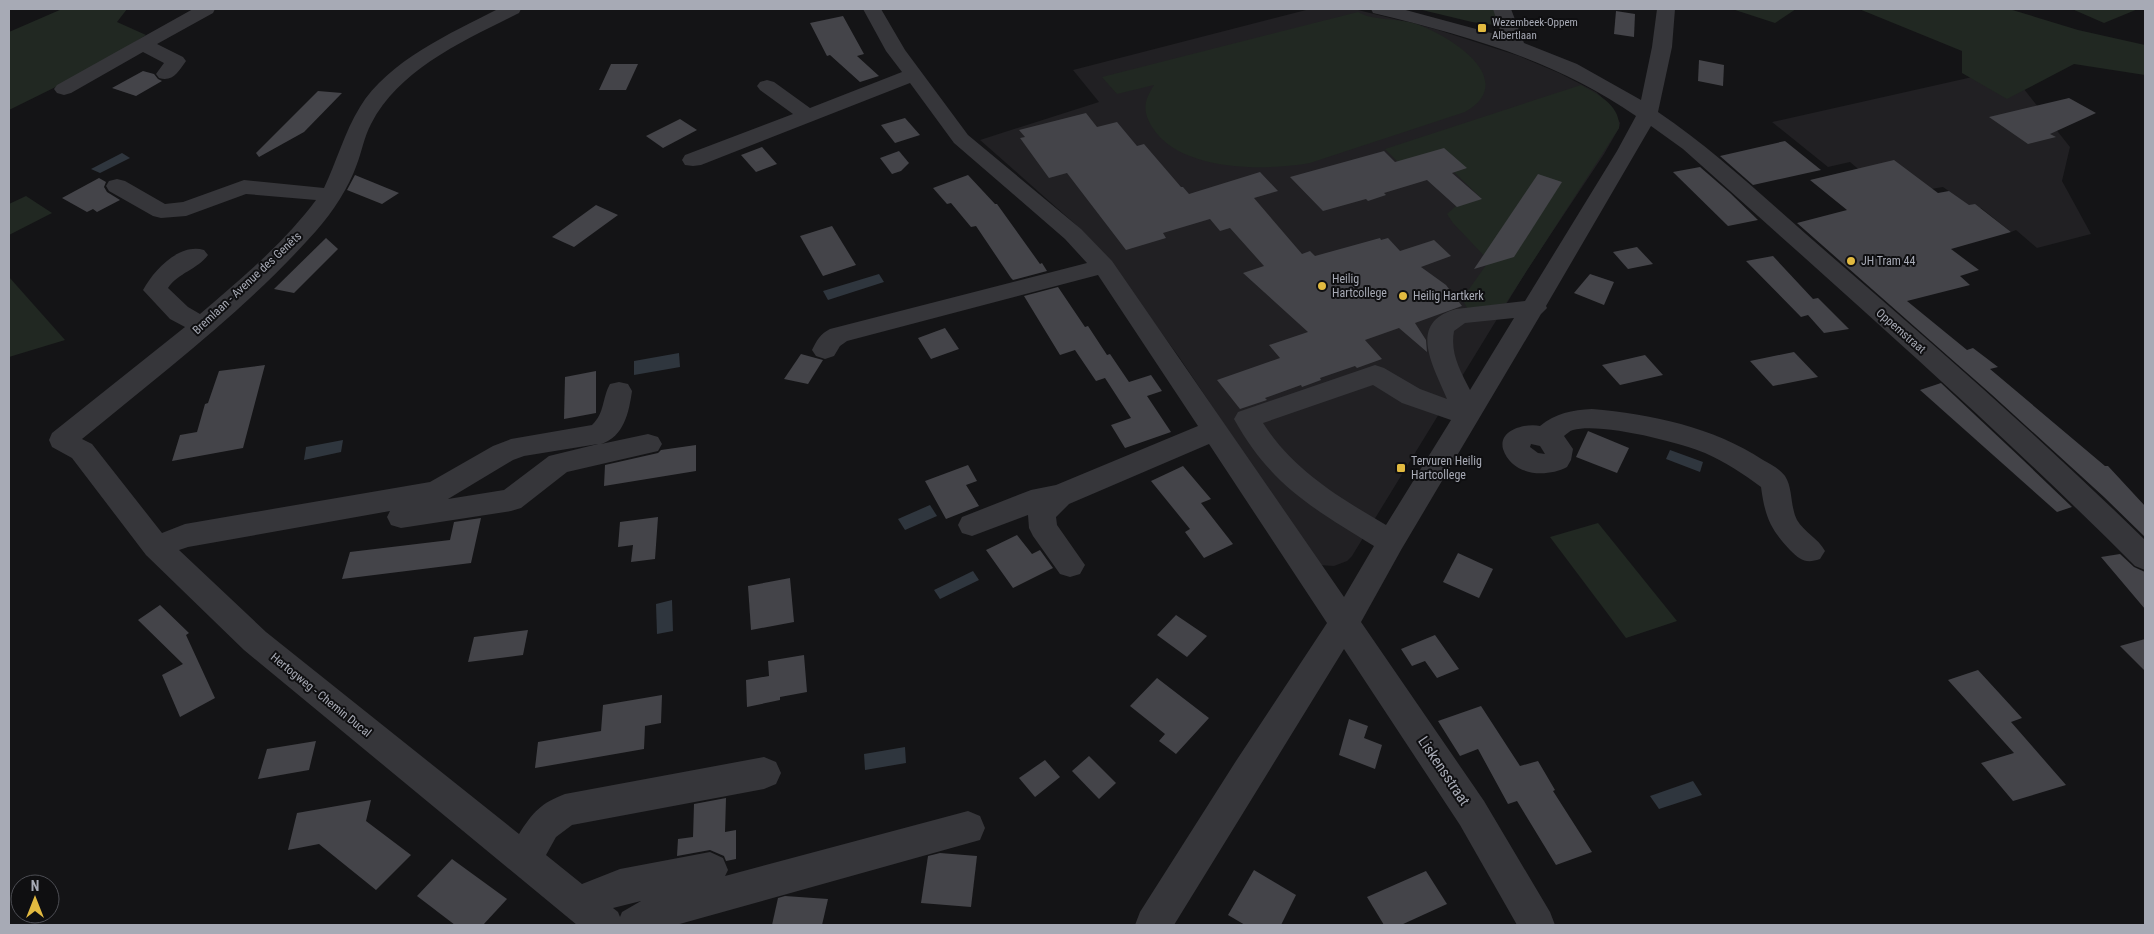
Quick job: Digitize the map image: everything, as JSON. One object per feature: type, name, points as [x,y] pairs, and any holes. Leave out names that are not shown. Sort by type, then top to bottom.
[{"type":"street","points":[[64,89],[206,9]]},
{"type":"street","name":"Bremlaan - Avenue des Genêts","points":[[62,440],[247,286],[309,225],[330,195],[347,163],[350,149],[370,106],[396,77],[450,41],[512,9]]},
{"type":"street","name":"Liskensstraat","points":[[872,9],[896,51],[961,139],[1073,234],[1104,266],[1472,813],[1536,925]]},
{"type":"street","name":"Oppemstraat","points":[[1380,9],[1452,27],[1552,60],[1603,86],[1648,114],[1698,152],[2009,426],[2098,510],[2145,558]]},
{"type":"street","points":[[1502,9],[1516,47]]},
{"type":"street","points":[[1153,925],[1248,772],[1345,622],[1391,542],[1535,308],[1628,151],[1648,114],[1662,47],[1666,9]]},
{"type":"street","points":[[142,44],[176,61],[166,74]]},
{"type":"street","points":[[693,160],[914,74]]},
{"type":"street","points":[[767,86],[808,116]]},
{"type":"street","points":[[695,137],[715,152]]},
{"type":"street","points":[[116,186],[161,211],[186,209],[244,187],[330,195]]},
{"type":"street","points":[[196,255],[172,269],[159,280],[155,290],[179,313],[202,325]]},
{"type":"street","points":[[825,350],[830,340],[839,335],[1104,266]]},
{"type":"street","points":[[930,327],[966,317],[978,310],[994,296]]},
{"type":"street","points":[[1468,416],[1441,355],[1439,344],[1442,327],[1456,317],[1535,308]]},
{"type":"street","points":[[1391,542],[1327,503],[1305,487],[1271,455],[1247,419],[1376,374],[1410,396],[1468,416]]},
{"type":"street","points":[[162,553],[185,536],[436,492],[503,452],[521,446],[600,434],[609,426],[616,414],[619,391]]},
{"type":"street","points":[[1545,436],[1564,422],[1600,418],[1650,428],[1706,443],[1753,466],[1774,482],[1785,526],[1810,550]]},
{"type":"street","points":[[972,525],[1041,498],[1059,496],[1215,430]]},
{"type":"street","name":"Hertogweg - Chemin Ducal","points":[[62,440],[82,451],[162,553],[255,641],[592,914]]},
{"type":"street","points":[[162,553],[511,500],[559,463],[648,444]]},
{"type":"street","points":[[1059,496],[1042,514],[1043,528],[1070,565]]},
{"type":"street","points":[[524,859],[544,825],[565,810],[764,773]]},
{"type":"street","points":[[635,925],[655,913],[968,828]]},
{"type":"street","points":[[592,914],[620,887],[710,870]]},
{"type":"shaded area","points":[[62,9],[127,9],[117,22],[146,35],[88,71],[9,110],[9,32]]},
{"type":"shaded area","name":"Heilig Hartcollege","points":[[1310,9],[1354,9],[1435,29],[1519,56],[1559,73],[1596,92],[1611,106],[1620,123],[1604,154],[1527,270],[1352,556],[1347,561],[1334,566],[1319,565],[1179,357],[1114,268],[1075,224],[980,140],[1099,102],[1073,70]]},
{"type":"shaded area","points":[[1418,9],[1495,9],[1502,26],[1472,22]]},
{"type":"shaded area","points":[[1732,9],[1796,9],[1775,23]]},
{"type":"shaded area","points":[[1859,9],[2009,9],[2078,30],[2145,45],[2145,75],[2074,64],[2007,99],[1962,73],[1962,51]]},
{"type":"shaded area","points":[[2072,9],[2138,9],[2104,23]]},
{"type":"shaded area","points":[[1358,12],[1371,17],[1413,23],[1443,36],[1459,47],[1473,59],[1482,72],[1486,86],[1480,99],[1465,112],[1310,163],[1291,166],[1248,167],[1225,165],[1182,153],[1165,142],[1149,121],[1146,101],[1154,85],[1117,94],[1102,77]]},
{"type":"shaded area","points":[[2008,69],[2070,147],[2062,181],[2091,234],[2037,248],[2016,230],[2011,232],[1981,208],[1974,209],[1943,187],[1890,196],[1850,162],[1828,167],[1772,122]]},
{"type":"shaded area","points":[[1581,85],[1594,92],[1612,107],[1619,120],[1619,128],[1506,303],[1469,311],[1462,299],[1489,261],[1453,223],[1447,214],[1456,206],[1481,198],[1454,172],[1464,169],[1399,163],[1385,149]]},
{"type":"shaded area","points":[[122,153],[130,158],[100,173],[91,169]]},
{"type":"shaded area","points":[[26,196],[52,213],[9,235],[9,204]]},
{"type":"shaded area","points":[[879,274],[884,282],[828,300],[823,291]]},
{"type":"shaded area","points":[[9,277],[65,340],[9,357]]},
{"type":"shaded area","points":[[679,353],[680,367],[634,375],[634,361]]},
{"type":"shaded area","points":[[343,440],[341,452],[304,460],[306,447]]},
{"type":"shaded area","points":[[1670,450],[1703,462],[1700,472],[1666,459]]},
{"type":"shaded area","points":[[930,505],[937,516],[905,530],[898,519]]},
{"type":"shaded area","points":[[1598,523],[1677,621],[1626,638],[1550,537]]},
{"type":"shaded area","points":[[973,571],[979,580],[940,599],[934,590]]},
{"type":"shaded area","points":[[672,600],[673,631],[657,634],[656,604]]},
{"type":"shaded area","points":[[905,747],[906,763],[865,770],[864,754]]},
{"type":"shaded area","points":[[1693,781],[1702,795],[1659,809],[1650,796]]},
{"type":"building","points":[[1616,11],[1635,14],[1634,37],[1614,34]]},
{"type":"building","points":[[843,16],[864,54],[857,56],[879,76],[860,82],[830,55],[827,56],[810,23]]},
{"type":"building","points":[[1699,60],[1724,65],[1723,86],[1698,81]]},
{"type":"building","points":[[611,64],[638,64],[626,90],[599,90]]},
{"type":"building","points":[[143,71],[154,74],[162,81],[136,96],[112,88]]},
{"type":"building","points":[[318,91],[342,93],[304,132],[259,157],[256,153]]},
{"type":"building","points":[[2069,98],[2096,113],[2050,134],[2056,137],[2028,144],[1989,117]]},
{"type":"building","points":[[1086,113],[1097,127],[1117,122],[1137,146],[1144,144],[1189,194],[1260,172],[1278,191],[1254,198],[1302,254],[1310,251],[1315,256],[1380,238],[1381,240],[1388,238],[1400,251],[1434,240],[1451,256],[1421,267],[1446,285],[1462,306],[1415,323],[1426,340],[1427,352],[1399,328],[1365,340],[1382,359],[1320,378],[1321,380],[1302,387],[1301,385],[1265,398],[1267,400],[1240,409],[1217,380],[1280,358],[1269,345],[1308,332],[1243,273],[1264,266],[1230,228],[1220,231],[1210,219],[1163,233],[1166,238],[1126,250],[1067,173],[1049,178],[1020,138],[1025,137],[1019,130]]},
{"type":"building","points":[[905,118],[920,135],[895,143],[881,125]]},
{"type":"building","points":[[680,119],[697,130],[663,148],[646,136]]},
{"type":"building","points":[[1785,141],[1821,170],[1753,185],[1720,156]]},
{"type":"building","points":[[762,147],[777,164],[756,172],[741,155]]},
{"type":"building","points":[[1444,148],[1467,168],[1452,173],[1482,199],[1457,207],[1427,180],[1384,193],[1386,195],[1368,201],[1366,199],[1323,211],[1290,177],[1384,151],[1395,162]]},
{"type":"building","points":[[899,151],[909,163],[901,171],[892,174],[880,158]]},
{"type":"building","points":[[1894,160],[1938,193],[1949,191],[1969,205],[1975,204],[2011,232],[1951,249],[1979,270],[1960,276],[1970,285],[1907,301],[1967,350],[1973,348],[1998,367],[1990,369],[2105,466],[2108,466],[2145,506],[2145,537],[1991,394],[1797,223],[1847,210],[1810,180]]},
{"type":"building","points":[[1700,167],[1758,220],[1728,226],[1673,172]]},
{"type":"building","points":[[1538,174],[1562,182],[1514,257],[1474,269]]},
{"type":"building","points":[[355,175],[399,193],[382,204],[347,190]]},
{"type":"building","points":[[968,175],[997,204],[1047,271],[1013,280],[976,226],[971,227],[951,203],[947,204],[933,188]]},
{"type":"building","points":[[99,178],[106,182],[104,187],[107,192],[120,200],[97,212],[93,209],[87,212],[62,198]]},
{"type":"building","points":[[596,205],[618,215],[574,247],[552,237]]},
{"type":"building","points":[[832,226],[856,265],[823,276],[800,236]]},
{"type":"building","points":[[326,238],[338,249],[294,293],[274,289]]},
{"type":"building","points":[[1637,247],[1653,264],[1628,269],[1613,252]]},
{"type":"building","points":[[1773,256],[1813,299],[1818,298],[1849,329],[1824,333],[1808,315],[1801,317],[1746,261]]},
{"type":"building","points":[[1590,274],[1614,282],[1604,305],[1574,293]]},
{"type":"building","points":[[1058,287],[1085,327],[1088,326],[1107,355],[1110,354],[1129,382],[1151,375],[1162,391],[1147,396],[1171,432],[1125,448],[1111,425],[1131,418],[1105,378],[1096,381],[1075,350],[1060,355],[1024,296]]},
{"type":"building","points":[[945,328],[959,349],[931,359],[918,338]]},
{"type":"building","points":[[1794,352],[1818,377],[1773,386],[1750,361]]},
{"type":"building","points":[[801,354],[823,360],[808,384],[784,379]]},
{"type":"building","points":[[1645,355],[1663,375],[1620,385],[1602,365]]},
{"type":"building","points":[[265,365],[243,448],[172,461],[180,435],[197,432],[205,404],[208,403],[219,371]]},
{"type":"building","points":[[596,371],[596,413],[564,419],[565,377]]},
{"type":"building","points":[[1941,383],[2072,507],[2057,512],[1920,390]]},
{"type":"building","points":[[1588,431],[1629,448],[1617,473],[1576,457]]},
{"type":"building","points":[[696,445],[696,471],[604,486],[605,465],[658,453],[661,450]]},
{"type":"building","points":[[968,465],[977,481],[966,485],[979,506],[946,519],[925,481]]},
{"type":"building","points":[[1183,466],[1211,499],[1201,503],[1233,544],[1204,558],[1185,532],[1190,529],[1151,481]]},
{"type":"building","points":[[658,517],[655,559],[631,562],[633,545],[618,547],[620,522]]},
{"type":"building","points":[[481,518],[471,563],[342,579],[350,552],[450,540],[454,522]]},
{"type":"building","points":[[1017,535],[1032,554],[1040,550],[1053,568],[1013,588],[986,550]]},
{"type":"building","points":[[1458,553],[1493,569],[1479,598],[1443,582]]},
{"type":"building","points":[[2120,554],[2134,567],[2145,572],[2145,609],[2101,557]]},
{"type":"building","points":[[790,578],[794,622],[751,630],[748,586]]},
{"type":"building","points":[[160,605],[189,633],[186,635],[215,698],[180,717],[162,675],[183,664],[138,620]]},
{"type":"building","points":[[1176,615],[1207,636],[1187,657],[1157,635]]},
{"type":"building","points":[[528,630],[523,655],[468,662],[474,637]]},
{"type":"building","points":[[1435,635],[1459,669],[1437,678],[1425,661],[1412,666],[1401,649]]},
{"type":"building","points":[[2145,639],[2145,671],[2120,646]]},
{"type":"building","points":[[804,655],[807,692],[780,697],[780,700],[747,707],[746,680],[769,676],[768,661]]},
{"type":"building","points":[[1978,670],[2022,718],[2011,722],[2066,785],[2013,801],[1981,763],[2014,753],[1948,680]]},
{"type":"building","points":[[1157,678],[1209,718],[1176,754],[1159,741],[1165,734],[1130,706]]},
{"type":"building","points":[[662,695],[661,723],[645,726],[644,749],[535,768],[538,742],[601,731],[603,705]]},
{"type":"building","points":[[1481,706],[1520,766],[1538,761],[1555,790],[1553,791],[1592,852],[1556,865],[1517,801],[1508,804],[1478,749],[1460,756],[1438,721]]},
{"type":"building","points":[[1349,719],[1368,726],[1364,738],[1382,745],[1375,769],[1339,755]]},
{"type":"building","points":[[316,741],[309,770],[258,779],[267,749]]},
{"type":"building","points":[[1089,756],[1116,783],[1099,799],[1072,771]]},
{"type":"building","points":[[1045,760],[1060,777],[1035,797],[1019,778]]},
{"type":"building","points":[[726,798],[725,832],[736,830],[736,859],[726,861],[724,856],[710,850],[677,856],[678,839],[693,837],[694,804]]},
{"type":"building","points":[[371,800],[366,821],[411,855],[376,890],[319,844],[288,850],[297,813]]},
{"type":"building","points":[[940,853],[977,856],[971,907],[921,903],[928,856]]},
{"type":"building","points":[[452,859],[507,899],[483,925],[455,925],[417,896]]},
{"type":"building","points":[[1254,870],[1296,895],[1281,925],[1245,925],[1228,915]]},
{"type":"building","points":[[1426,871],[1447,904],[1401,925],[1384,925],[1367,897]]},
{"type":"building","points":[[785,896],[828,899],[822,925],[772,925],[778,898]]},
{"type":"place","name":"Wezembeek-Oppem Albertlaan","points":[[1482,28]]},
{"type":"place","name":"JH Tram 44","points":[[1851,261]]},
{"type":"place","name":"Heilig Hartcollege","points":[[1322,286]]},
{"type":"place","name":"Heilig Hartkerk","points":[[1403,296]]},
{"type":"place","name":"Tervuren Heilig Hartcollege","points":[[1401,468]]}]
